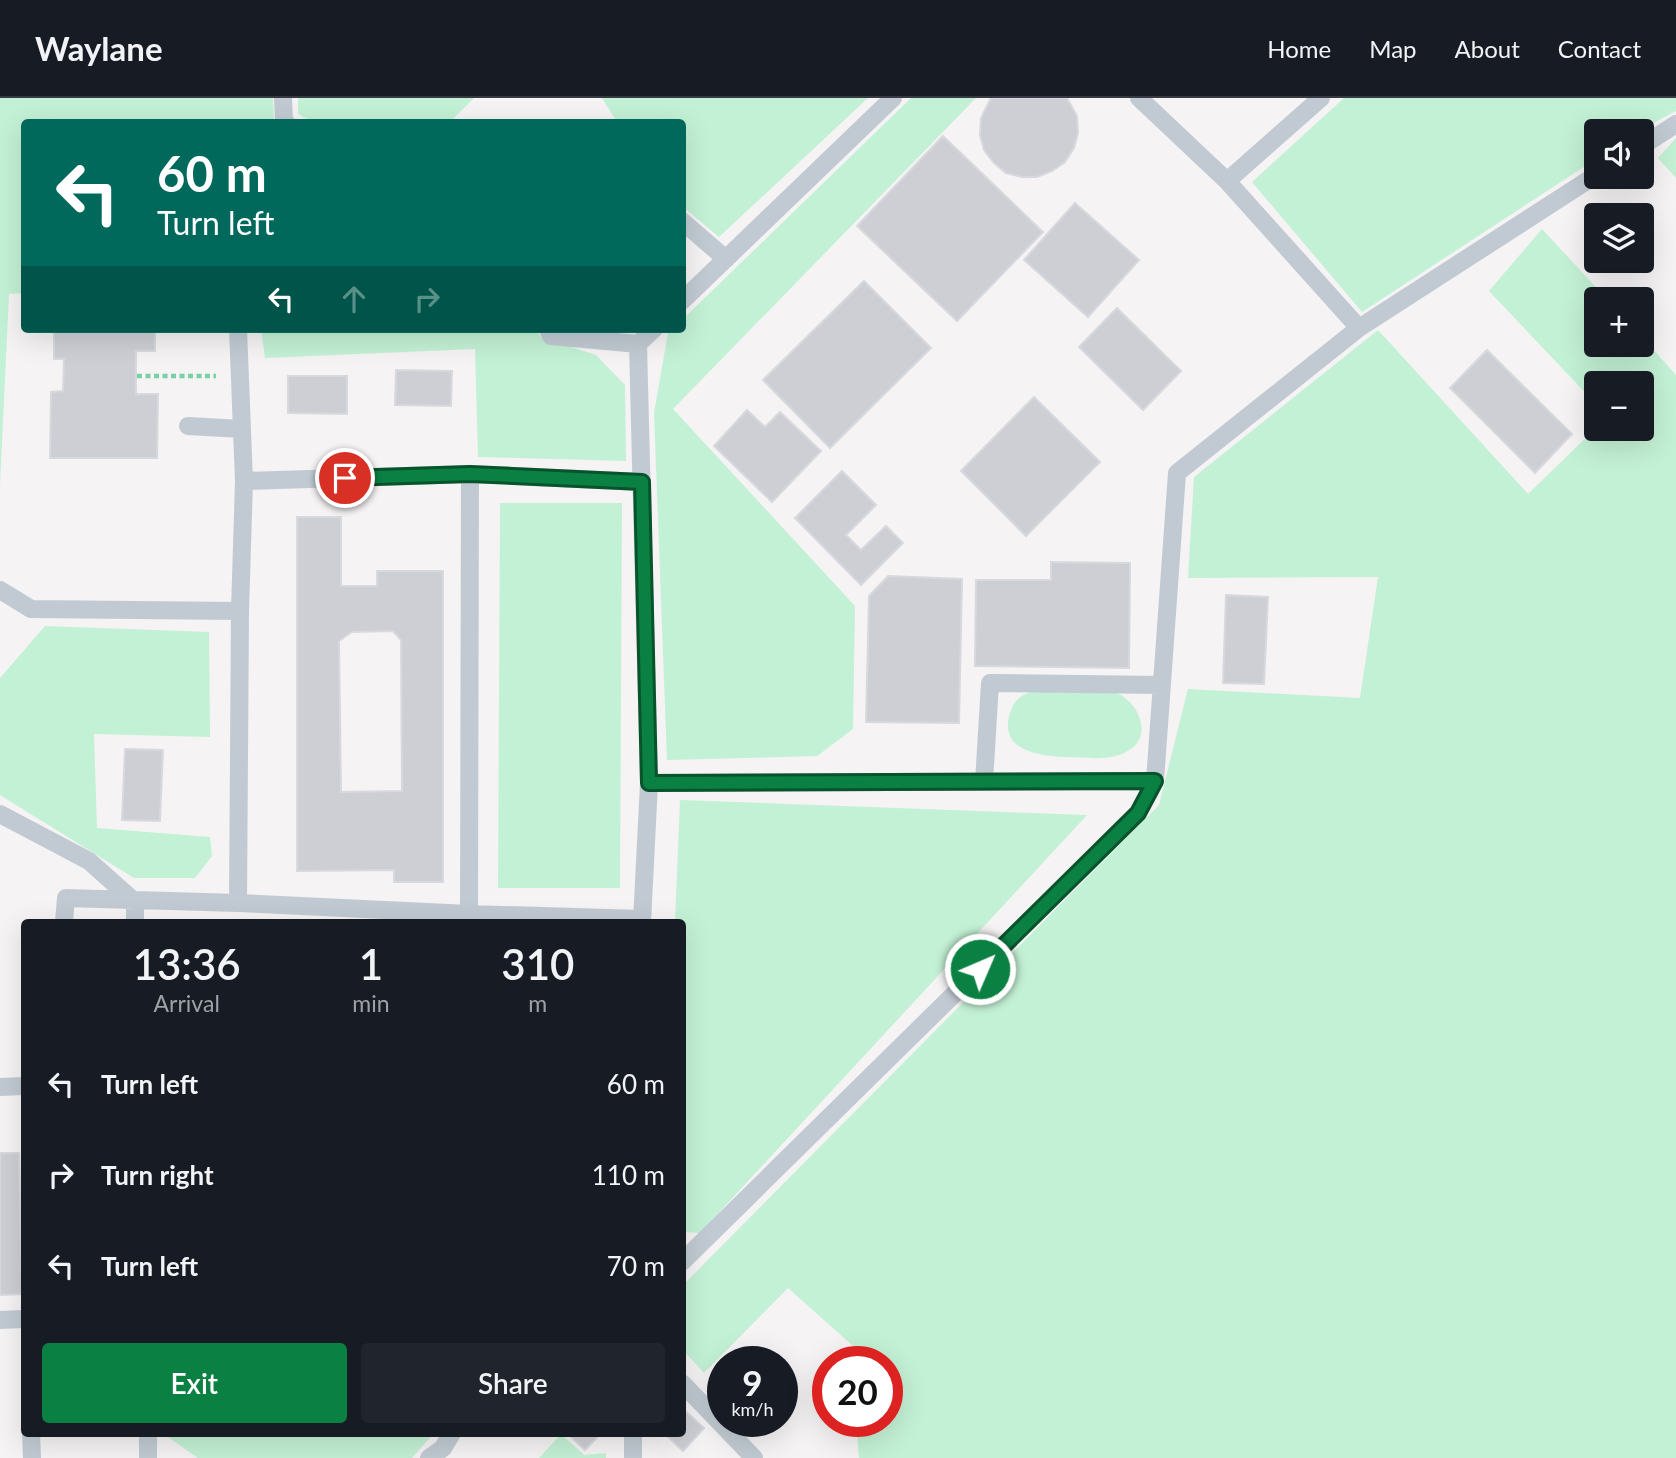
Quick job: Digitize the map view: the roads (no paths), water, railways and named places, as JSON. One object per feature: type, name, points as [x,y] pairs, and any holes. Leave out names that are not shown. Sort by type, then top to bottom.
[{"type":"lane","points":[[283,98],[284,119]]},
{"type":"lane","points":[[686,297],[893,98]]},
{"type":"lane","points":[[1139,98],[1227,181],[1359,328]]},
{"type":"lane","points":[[1227,181],[1318,99]]},
{"type":"lane","points":[[1654,138],[1676,124]]},
{"type":"lane","points":[[686,1258],[1138,813],[1155,781],[1177,473],[1359,328],[1584,184]]},
{"type":"lane","points":[[686,224],[726,259]]},
{"type":"lane","points":[[238,333],[244,481],[240,611],[239,903]]},
{"type":"lane","points":[[550,333],[638,344]]},
{"type":"lane","points":[[642,919],[649,783],[638,344],[650,333]]},
{"type":"lane","points":[[188,426],[242,429]]},
{"type":"lane","points":[[244,481],[470,474],[642,482]]},
{"type":"lane","points":[[469,914],[470,474]]},
{"type":"lane","points":[[0,590],[31,609],[240,611]]},
{"type":"lane","points":[[984,782],[990,683],[1162,685]]},
{"type":"lane","points":[[649,783],[1155,781]]},
{"type":"lane","points":[[0,814],[89,861],[135,902],[135,919]]},
{"type":"lane","points":[[64,919],[66,898],[593,919]]},
{"type":"lane","points":[[0,1087],[21,1086]]},
{"type":"lane","points":[[0,1320],[21,1319]]},
{"type":"lane","points":[[686,1387],[754,1458]]},
{"type":"lane","points":[[31,1437],[32,1458]]},
{"type":"lane","points":[[148,1437],[148,1458]]},
{"type":"lane","points":[[429,1458],[443,1448],[450,1437]]},
{"type":"lane","points":[[633,1437],[633,1458]]}]
